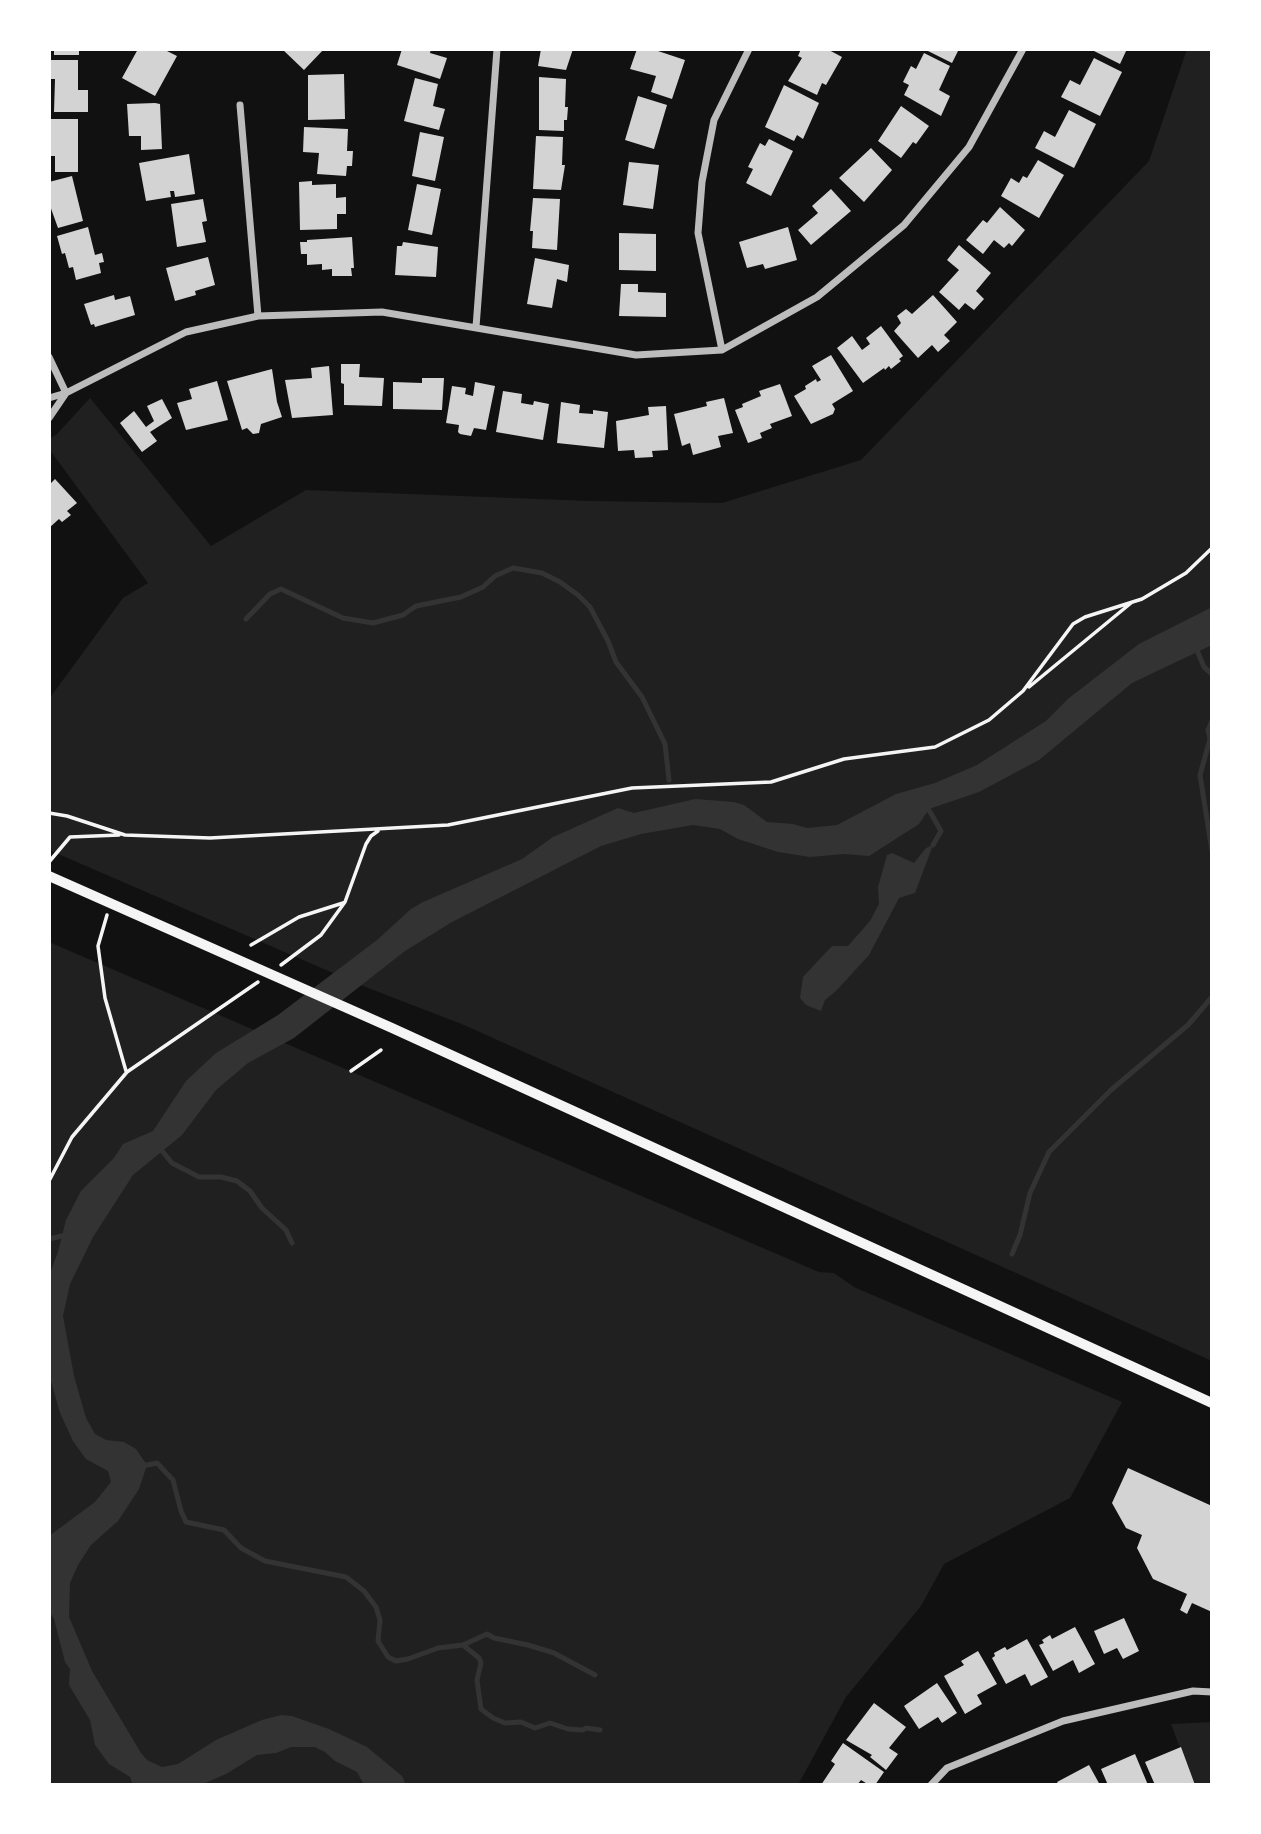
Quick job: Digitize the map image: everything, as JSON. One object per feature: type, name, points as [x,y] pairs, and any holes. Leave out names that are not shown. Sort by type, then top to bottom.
[{"type":"main road","points":[[49,876],[392,1028],[1212,1403]]},
{"type":"street","points":[[476,327],[497,49]]},
{"type":"street","points":[[722,350],[698,233],[702,181],[714,120],[749,49]]},
{"type":"street","points":[[49,398],[66,393],[186,332],[258,316],[382,312],[636,355],[722,350],[817,297],[904,225],[969,147],[1023,49]]},
{"type":"street","points":[[240,105],[258,316]]},
{"type":"street","points":[[49,357],[66,393]]},
{"type":"street","points":[[49,418],[66,393]]},
{"type":"street","points":[[931,1785],[947,1768],[1063,1721],[1193,1691],[1212,1692]]},
{"type":"path","points":[[1023,691],[1073,624],[1085,617],[1133,602],[1180,578],[1212,548]]},
{"type":"path","points":[[49,862],[70,837],[125,835],[210,838],[448,825],[632,788],[771,782],[844,759],[935,747],[989,720],[1133,602]]},
{"type":"path","points":[[49,813],[67,816],[125,835]]},
{"type":"path","points":[[321,935],[345,902],[366,844],[371,836],[380,830]]},
{"type":"path","points":[[251,945],[299,917],[345,902]]},
{"type":"path","points":[[111,904],[98,946],[105,998],[127,1072]]},
{"type":"path","points":[[49,1181],[72,1137],[127,1072],[239,995]]},
{"type":"path","points":[[351,1071],[381,1050]]},
{"type":"shaded area","points":[[1187,49],[1212,49],[1212,1361],[464,1025],[363,986],[49,850],[49,699],[123,598],[148,583],[49,449],[49,439],[57,434],[90,398],[211,546],[306,490],[590,501],[722,503],[861,460],[1149,161]]},
{"type":"shaded area","points":[[1212,607],[1212,645],[1132,683],[1039,760],[979,792],[929,809],[919,824],[869,856],[844,854],[810,857],[778,852],[738,839],[720,829],[693,825],[641,834],[601,846],[452,922],[405,951],[294,1038],[248,1063],[216,1090],[182,1135],[133,1175],[93,1237],[70,1284],[63,1316],[74,1376],[86,1418],[95,1434],[106,1440],[124,1442],[136,1449],[147,1465],[139,1489],[118,1521],[91,1545],[70,1583],[69,1617],[92,1671],[141,1753],[147,1760],[162,1767],[178,1764],[216,1740],[262,1720],[281,1715],[292,1716],[329,1729],[367,1747],[402,1776],[406,1785],[364,1785],[357,1772],[315,1747],[291,1747],[276,1753],[257,1755],[226,1774],[201,1785],[133,1785],[130,1777],[109,1764],[95,1745],[90,1720],[69,1685],[70,1669],[65,1662],[54,1619],[49,1611],[49,1536],[95,1502],[111,1482],[108,1471],[86,1459],[73,1441],[60,1413],[49,1374],[49,1276],[66,1220],[81,1191],[114,1158],[123,1144],[153,1131],[186,1081],[216,1053],[278,1015],[377,940],[411,909],[522,859],[553,837],[618,808],[634,813],[695,799],[744,805],[767,822],[807,828],[837,825],[896,794],[935,783],[977,765],[1046,721],[1069,698],[1139,644]]},
{"type":"shaded area","points":[[933,845],[915,893],[899,898],[869,955],[825,1000],[821,1011],[806,1005],[800,998],[803,977],[832,946],[848,946],[870,921],[879,904],[878,887],[887,855],[892,853],[914,863],[926,848]]},
{"type":"shaded area","points":[[49,942],[819,1272],[834,1273],[854,1287],[1122,1402],[1070,1498],[944,1564],[921,1606],[846,1697],[798,1785],[49,1785]]},
{"type":"shaded area","points":[[1212,1722],[1212,1785],[1194,1785],[1171,1724]]},
{"type":"building","points":[[54,49],[79,49],[79,55],[54,55]]},
{"type":"building","points":[[138,49],[163,49],[177,56],[155,96],[122,78]]},
{"type":"building","points":[[282,49],[324,49],[304,70]]},
{"type":"building","points":[[402,49],[431,49],[430,53],[447,58],[440,79],[397,65]]},
{"type":"building","points":[[541,49],[573,49],[566,70],[538,66]]},
{"type":"building","points":[[637,49],[652,49],[685,60],[672,99],[651,92],[656,76],[630,69]]},
{"type":"building","points":[[801,49],[827,49],[842,57],[826,85],[822,83],[817,95],[788,81],[802,58],[798,56]]},
{"type":"building","points":[[924,49],[959,49],[952,63]]},
{"type":"building","points":[[1090,49],[1127,49],[1120,64]]},
{"type":"building","points":[[924,53],[950,66],[939,90],[950,96],[941,116],[904,95],[909,85],[903,82],[911,66],[916,69]]},
{"type":"building","points":[[1094,58],[1122,72],[1100,116],[1061,97],[1070,80],[1080,85]]},
{"type":"building","points":[[49,60],[78,60],[78,90],[88,90],[88,112],[54,112],[55,79],[49,79]]},
{"type":"building","points":[[344,74],[345,119],[308,120],[308,75]]},
{"type":"building","points":[[539,77],[566,79],[565,107],[568,107],[564,131],[539,130]]},
{"type":"building","points":[[415,78],[438,84],[433,106],[445,109],[439,130],[404,121]]},
{"type":"building","points":[[784,85],[819,103],[803,139],[797,135],[794,141],[765,127]]},
{"type":"building","points":[[638,96],[667,105],[654,149],[625,140]]},
{"type":"building","points":[[127,104],[160,104],[162,149],[141,150],[141,136],[129,136]]},
{"type":"building","points":[[901,106],[929,126],[901,158],[878,141]]},
{"type":"building","points":[[1069,110],[1096,124],[1074,168],[1035,148],[1044,131],[1055,137]]},
{"type":"building","points":[[49,119],[78,119],[78,172],[55,172],[55,156],[51,156],[49,142]]},
{"type":"building","points":[[304,127],[348,129],[347,151],[353,151],[352,166],[347,166],[346,176],[317,174],[319,153],[303,152]]},
{"type":"building","points":[[420,132],[444,137],[435,181],[412,176]]},
{"type":"building","points":[[536,136],[563,137],[562,165],[565,165],[561,190],[533,189]]},
{"type":"building","points":[[769,139],[793,151],[771,196],[746,183],[753,169],[748,167],[760,143],[765,146]]},
{"type":"building","points":[[871,148],[892,170],[864,202],[839,178]]},
{"type":"building","points":[[189,154],[195,194],[175,197],[174,191],[170,191],[171,197],[146,201],[139,163]]},
{"type":"building","points":[[1038,160],[1064,175],[1039,218],[1001,196],[1011,178],[1019,183],[1023,176],[1027,178]]},
{"type":"building","points":[[629,162],[659,165],[653,209],[623,205]]},
{"type":"building","points":[[72,176],[83,221],[58,228],[49,203],[49,182]]},
{"type":"building","points":[[312,181],[312,185],[336,184],[336,198],[346,197],[346,214],[337,214],[337,229],[300,230],[299,182]]},
{"type":"building","points":[[417,184],[441,189],[432,235],[408,230]]},
{"type":"building","points":[[831,189],[851,211],[811,245],[798,230],[818,213],[812,206]]},
{"type":"building","points":[[533,198],[560,199],[557,250],[532,248],[533,231],[530,231]]},
{"type":"building","points":[[203,199],[207,221],[202,222],[206,242],[177,247],[171,204]]},
{"type":"building","points":[[1000,207],[1025,230],[1012,246],[1009,243],[1004,248],[994,240],[983,254],[966,240],[983,220],[987,223]]},
{"type":"building","points":[[88,227],[95,255],[102,253],[104,262],[99,263],[101,273],[76,280],[73,267],[69,268],[65,253],[62,254],[57,236]]},
{"type":"building","points":[[788,227],[797,260],[765,269],[763,264],[747,268],[739,242]]},
{"type":"building","points":[[619,233],[656,234],[656,271],[619,270]]},
{"type":"building","points":[[352,237],[352,276],[332,276],[332,269],[322,270],[322,264],[307,265],[307,254],[301,254],[300,242]]},
{"type":"building","points":[[403,242],[438,247],[436,277],[395,275],[397,246],[402,246]]},
{"type":"building","points":[[959,245],[991,273],[976,291],[984,299],[974,310],[965,303],[959,310],[939,292],[959,270],[947,260]]},
{"type":"building","points":[[208,257],[215,285],[195,291],[196,295],[175,301],[166,268]]},
{"type":"building","points":[[535,258],[569,265],[567,282],[557,279],[552,308],[527,304]]},
{"type":"building","points":[[621,284],[638,284],[638,292],[666,293],[666,317],[619,316]]},
{"type":"building","points":[[114,295],[115,300],[130,296],[135,315],[95,327],[94,324],[91,325],[84,304]]},
{"type":"building","points":[[933,295],[957,322],[944,335],[950,341],[938,352],[932,345],[918,358],[894,331],[901,323],[897,316],[906,309],[912,314]]},
{"type":"building","points":[[881,326],[903,356],[891,369],[889,366],[885,370],[884,368],[863,383],[837,348],[852,336],[862,350],[870,344],[866,338]]},
{"type":"building","points":[[831,355],[853,391],[832,404],[835,409],[833,414],[811,424],[794,396],[816,379],[817,382],[821,380],[812,366]]},
{"type":"building","points":[[341,364],[360,364],[359,377],[384,378],[382,406],[344,405]]},
{"type":"building","points":[[329,366],[333,415],[292,418],[285,380],[312,378],[311,368]]},
{"type":"building","points":[[272,369],[282,417],[261,424],[259,433],[253,434],[247,428],[242,430],[227,381]]},
{"type":"building","points":[[422,378],[444,378],[442,410],[393,409],[393,382],[422,383]]},
{"type":"building","points":[[217,381],[228,420],[186,430],[177,403],[192,399],[189,389]]},
{"type":"building","points":[[475,382],[495,386],[486,430],[474,428],[471,436],[460,434],[459,425],[446,423],[452,386],[466,388],[465,394],[473,396]]},
{"type":"building","points":[[780,384],[792,416],[770,424],[772,428],[760,433],[762,438],[748,443],[735,410],[761,396],[759,391]]},
{"type":"building","points":[[503,391],[522,394],[521,403],[533,405],[534,401],[549,404],[543,440],[496,432]]},
{"type":"building","points":[[724,398],[733,433],[718,436],[721,447],[693,455],[690,443],[682,446],[674,414],[707,406],[706,402]]},
{"type":"building","points":[[162,399],[172,418],[150,432],[157,441],[142,452],[120,423],[134,411],[146,427],[154,421],[147,406]]},
{"type":"building","points":[[561,402],[580,405],[579,413],[593,414],[593,410],[608,412],[604,448],[557,443]]},
{"type":"building","points":[[666,406],[668,450],[652,451],[653,457],[635,458],[634,450],[618,451],[616,421],[649,415],[648,407]]},
{"type":"building","points":[[55,479],[77,503],[67,511],[71,515],[62,522],[59,519],[49,528],[49,485]]},
{"type":"building","points":[[1128,1468],[1212,1506],[1212,1612],[1192,1603],[1187,1614],[1180,1610],[1187,1594],[1153,1579],[1137,1548],[1142,1535],[1126,1528],[1112,1503]]},
{"type":"building","points":[[1124,1618],[1139,1651],[1123,1659],[1117,1648],[1104,1654],[1094,1631]]},
{"type":"building","points":[[1075,1627],[1095,1664],[1079,1673],[1073,1660],[1053,1671],[1039,1645],[1050,1635],[1052,1639]]},
{"type":"building","points":[[1027,1639],[1048,1677],[1031,1686],[1025,1674],[1006,1684],[992,1658],[994,1653],[1005,1647],[1007,1650]]},
{"type":"building","points":[[978,1651],[997,1684],[977,1695],[982,1704],[965,1714],[944,1676],[964,1665],[961,1661]]},
{"type":"building","points":[[937,1683],[957,1713],[942,1723],[938,1717],[919,1729],[904,1706]]},
{"type":"building","points":[[874,1703],[906,1727],[889,1748],[898,1754],[886,1770],[870,1757],[872,1755],[846,1740]]},
{"type":"building","points":[[843,1743],[884,1772],[875,1785],[861,1780],[857,1785],[821,1785],[835,1764],[831,1761]]},
{"type":"building","points":[[1181,1747],[1195,1785],[1155,1785],[1145,1762]]},
{"type":"building","points":[[1135,1754],[1148,1785],[1108,1785],[1101,1769]]},
{"type":"building","points":[[1089,1765],[1100,1785],[1059,1785],[1057,1782]]},
{"type":"waterway","points":[[246,619],[270,594],[281,589],[343,618],[373,623],[403,615],[416,606],[461,597],[513,568],[542,573],[560,582],[590,607],[616,662],[642,697],[665,744],[669,780]]},
{"type":"waterway","points":[[1196,648],[1204,667],[1212,674]]},
{"type":"waterway","points":[[1212,721],[1200,775],[1212,851]]},
{"type":"waterway","points":[[926,805],[941,831],[933,845]]},
{"type":"waterway","points":[[1012,1254],[1020,1235],[1030,1193],[1049,1152],[1111,1090],[1188,1025],[1212,997]]},
{"type":"waterway","points":[[158,1146],[172,1163],[199,1177],[221,1177],[237,1181],[250,1191],[262,1208],[286,1230],[292,1243]]},
{"type":"waterway","points":[[49,1239],[66,1235]]},
{"type":"waterway","points":[[142,1466],[157,1463],[173,1480],[186,1522],[224,1530],[241,1548],[265,1561],[346,1577],[364,1591],[376,1607],[380,1620],[378,1641],[388,1657],[396,1661],[438,1648],[463,1645],[487,1634],[554,1653],[595,1675]]},
{"type":"waterway","points":[[463,1645],[479,1658],[481,1663],[477,1680],[481,1709],[493,1718],[505,1723],[521,1722],[535,1728],[550,1723],[568,1729],[600,1730]]}]
